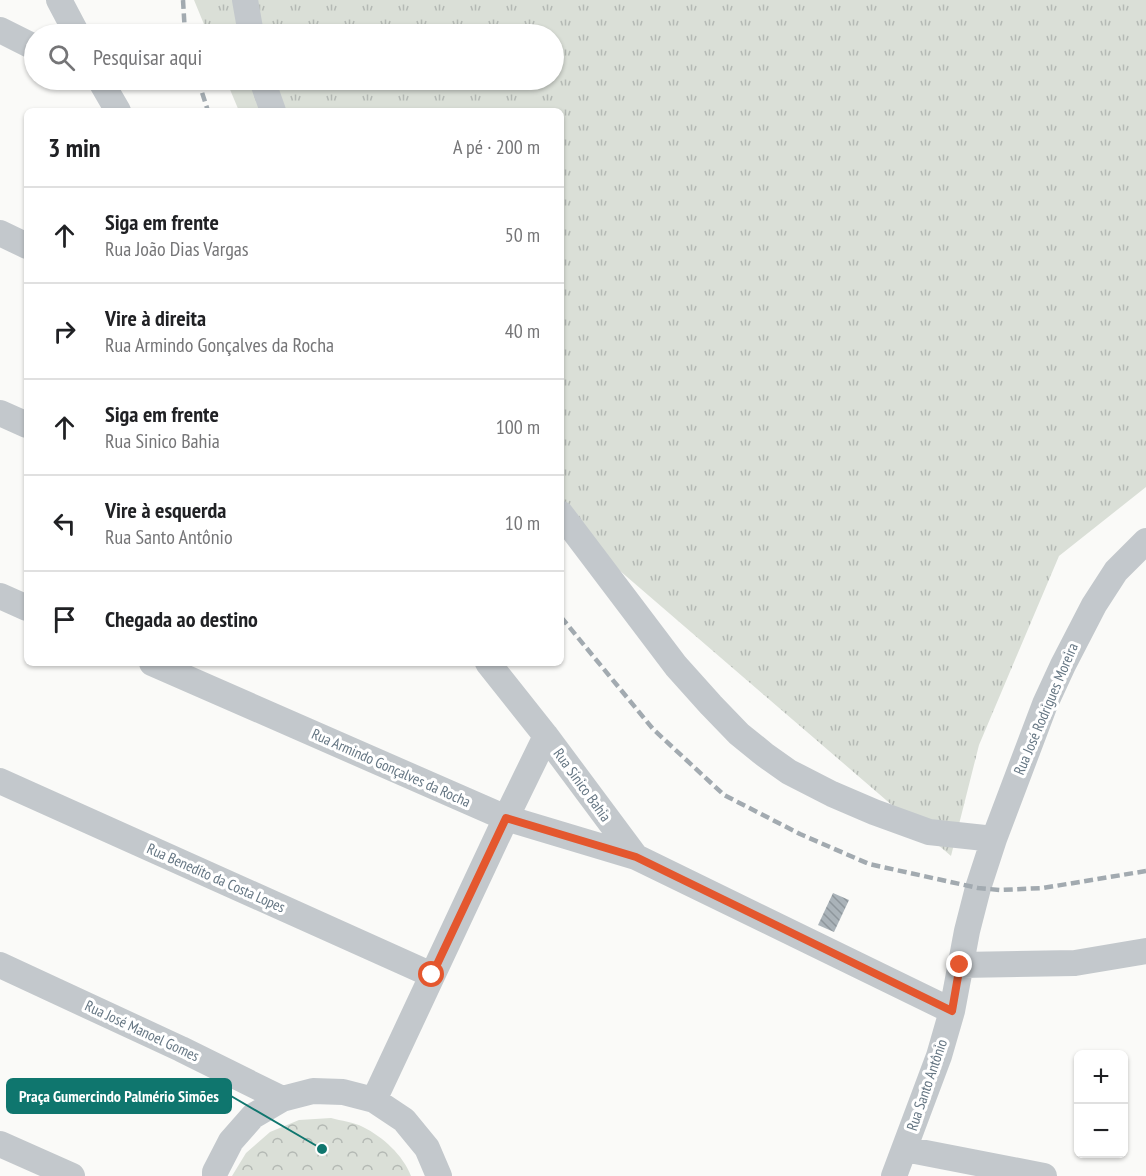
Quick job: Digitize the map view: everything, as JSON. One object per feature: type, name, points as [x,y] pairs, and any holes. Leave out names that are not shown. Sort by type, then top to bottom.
[{"type":"street","points":[[59,0],[72,24]]},
{"type":"street","points":[[245,0],[249,24]]},
{"type":"street","points":[[0,30],[24,42]]},
{"type":"street","points":[[106,90],[116,108]]},
{"type":"street","points":[[266,90],[272,108]]},
{"type":"street","points":[[0,233],[24,245]]},
{"type":"street","points":[[0,413],[24,424]]},
{"type":"street","points":[[564,518],[676,666],[739,734],[765,755],[789,772],[832,794],[929,832],[996,832]]},
{"type":"street","name":"Rua José Rodrigues Moreira","points":[[978,888],[996,832],[1045,704],[1063,665],[1094,605],[1116,571],[1146,541]]},
{"type":"street","points":[[0,596],[24,607]]},
{"type":"street","name":"Rua Armindo Gonçalves da Rocha","points":[[159,666],[506,818],[636,857]]},
{"type":"street","name":"Rua Sinico Bahia","points":[[490,666],[636,857],[952,1011]]},
{"type":"street","points":[[374,1101],[546,736]]},
{"type":"street","name":"Rua Benedito da Costa Lopes","points":[[0,781],[432,975]]},
{"type":"street","name":"Rua Santo Antônio","points":[[894,1176],[939,1056],[952,1011],[967,931],[978,888]]},
{"type":"street","points":[[960,965],[1075,963],[1146,951]]},
{"type":"street","name":"Rua José Manoel Gomes","points":[[0,965],[181,1048],[282,1099]]},
{"type":"street","points":[[215,1176],[231,1141],[253,1116],[282,1099],[312,1091],[344,1092],[374,1101],[404,1120],[427,1148],[439,1176]]},
{"type":"street","points":[[0,1144],[72,1176]]},
{"type":"street","points":[[905,1149],[1044,1176]]},
{"type":"green space","points":[[194,0],[1146,0],[1146,487],[1059,556],[979,745],[951,856],[564,523],[564,108],[238,108],[230,90],[564,90],[564,24],[204,24]]},
{"type":"green space","points":[[331,1118],[359,1125],[378,1136],[398,1154],[411,1176],[232,1176],[246,1153],[270,1132],[299,1120]]},
{"type":"building","points":[[833,893],[849,900],[834,932],[818,925]]},
{"type":"railway","points":[[183,0],[184,24]]},
{"type":"railway","points":[[201,90],[207,108]]},
{"type":"railway","points":[[564,621],[653,729],[724,795],[800,834],[869,864],[978,888],[1000,890],[1043,888],[1146,871]]},
{"type":"place","name":"Praça Gumercindo Palmério Simões","points":[[322,1149]]},
{"type":"route","points":[[432,975],[506,818],[636,857],[952,1011],[960,965]]}]
